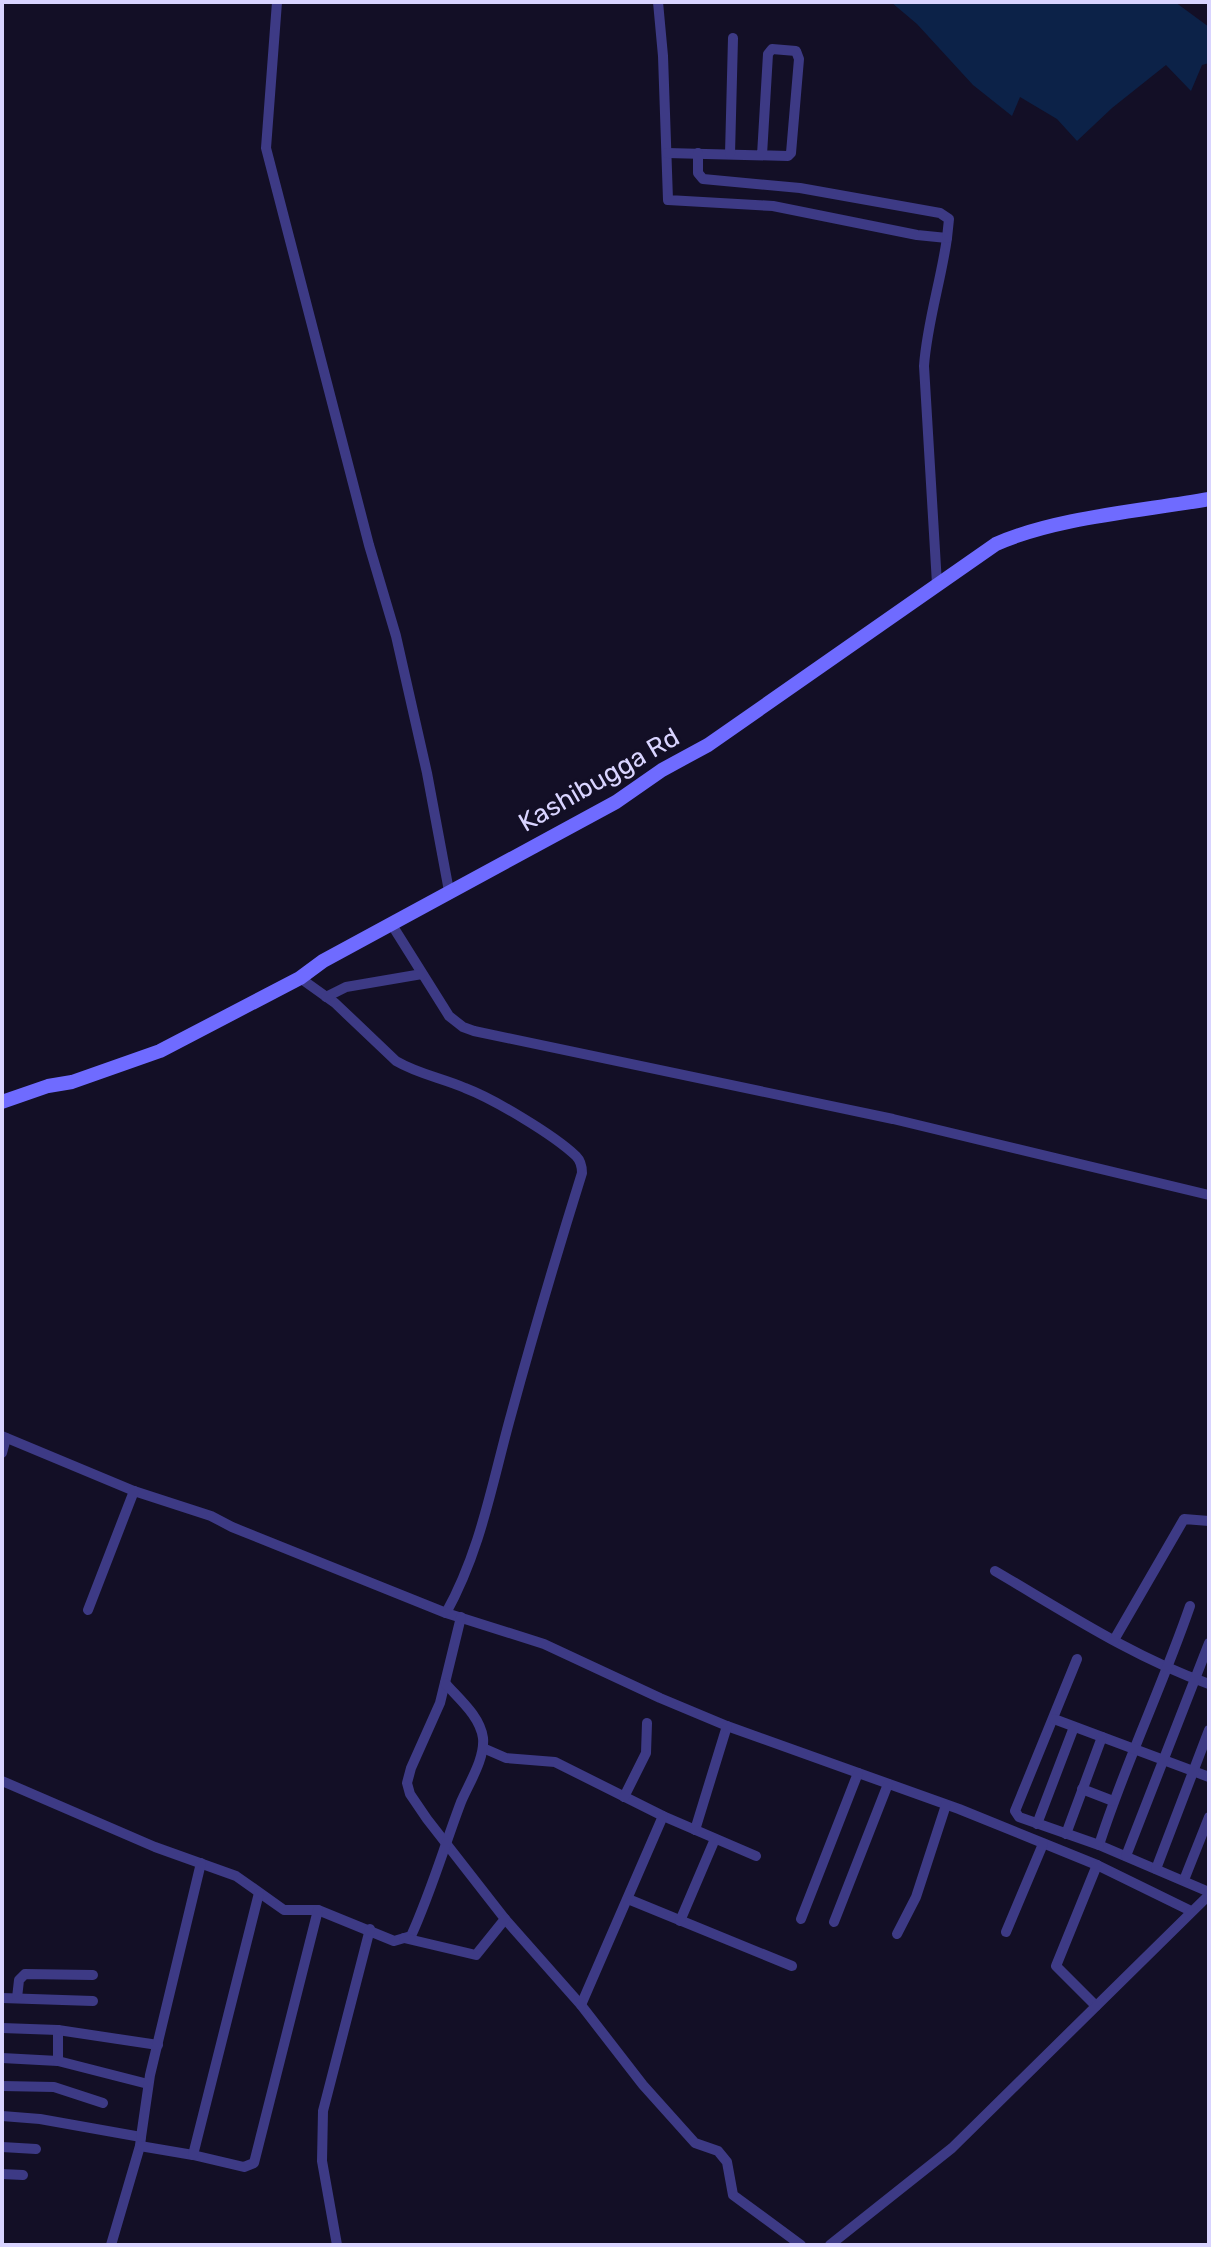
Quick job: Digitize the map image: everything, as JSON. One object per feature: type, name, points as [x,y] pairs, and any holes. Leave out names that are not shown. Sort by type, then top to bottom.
[{"type":"main road","name":"Kashibugga Rd","points":[[2,1102],[48,1086],[72,1082],[160,1051],[300,978],[323,961],[616,802],[662,770],[708,745],[996,544],[1023,532],[1209,499]]},
{"type":"street","points":[[277,2],[266,148],[369,545],[396,636],[427,773],[449,891]]},
{"type":"street","points":[[658,2],[668,200],[773,206],[917,235],[947,238]]},
{"type":"street","points":[[730,154],[733,38]]},
{"type":"street","points":[[667,153],[788,156],[792,150],[799,59],[791,49],[772,49],[768,54],[762,155]]},
{"type":"street","points":[[698,153],[698,173],[703,179],[800,188],[940,213],[949,219],[941,276],[926,335],[924,366],[937,584]]},
{"type":"street","points":[[392,925],[449,1016],[474,1031],[893,1119],[1209,1195]]},
{"type":"street","points":[[326,997],[346,987],[422,974]]},
{"type":"street","points":[[300,978],[326,997],[396,1061],[407,1068],[468,1088],[542,1131],[582,1164],[481,1533],[465,1578],[446,1613]]},
{"type":"street","points":[[2,1453],[4,1437],[134,1491],[211,1516],[446,1613],[544,1644],[727,1726],[946,1805],[1097,1865],[1191,1911]]},
{"type":"street","points":[[88,1610],[134,1491]]},
{"type":"street","points":[[1114,1640],[1184,1519],[1191,1517],[1209,1521]]},
{"type":"street","points":[[995,1571],[1168,1669],[1209,1684]]},
{"type":"street","points":[[1099,1845],[1113,1801],[1168,1669],[1190,1606]]},
{"type":"street","points":[[461,1617],[440,1703],[411,1768],[407,1783],[410,1794],[505,1919],[581,2005],[621,2058],[695,2143],[718,2151],[727,2162],[733,2195],[801,2245]]},
{"type":"street","points":[[1126,1856],[1209,1643]]},
{"type":"street","points":[[830,2245],[952,2148],[1209,1894],[1184,1880],[1099,1845],[1019,1817],[1015,1811],[1077,1659]]},
{"type":"street","points":[[2,1781],[155,1847],[236,1876],[284,1910],[318,1910],[394,1941],[411,1936],[430,1894],[483,1748],[482,1734],[475,1717],[445,1683]]},
{"type":"street","points":[[1054,1719],[1209,1777]]},
{"type":"street","points":[[624,1797],[646,1753],[647,1723]]},
{"type":"street","points":[[695,1830],[727,1726]]},
{"type":"street","points":[[1037,1824],[1074,1727]]},
{"type":"street","points":[[1156,1869],[1209,1730]]},
{"type":"street","points":[[1066,1834],[1102,1737]]},
{"type":"street","points":[[483,1748],[506,1758],[555,1762],[663,1816],[756,1856]]},
{"type":"street","points":[[801,1919],[858,1773]]},
{"type":"street","points":[[834,1922],[888,1784]]},
{"type":"street","points":[[1082,1789],[1113,1801]]},
{"type":"street","points":[[897,1934],[916,1897],[946,1805]]},
{"type":"street","points":[[581,2005],[663,1816]]},
{"type":"street","points":[[1184,1880],[1209,1817]]},
{"type":"street","points":[[680,1921],[715,1839]]},
{"type":"street","points":[[1006,1932],[1043,1844]]},
{"type":"street","points":[[111,2245],[140,2142],[148,2084],[201,1863]]},
{"type":"street","points":[[1096,2006],[1056,1966],[1097,1865]]},
{"type":"street","points":[[193,2155],[259,1893]]},
{"type":"street","points":[[628,1899],[792,1966]]},
{"type":"street","points":[[2,2116],[40,2119],[244,2167],[254,2163],[318,1910]]},
{"type":"street","points":[[402,1938],[476,1955],[505,1919]]},
{"type":"street","points":[[337,2245],[322,2161],[323,2111],[370,1929]]},
{"type":"street","points":[[17,1998],[19,1980],[25,1974],[93,1975]]},
{"type":"street","points":[[2,1998],[93,2001]]},
{"type":"street","points":[[2,2028],[58,2030],[158,2045]]},
{"type":"street","points":[[58,2030],[58,2061]]},
{"type":"street","points":[[2,2058],[58,2061],[148,2084]]},
{"type":"street","points":[[2,2086],[54,2087],[103,2103]]},
{"type":"street","points":[[2,2147],[36,2149]]},
{"type":"street","points":[[2,2174],[23,2175]]},
{"type":"water","points":[[891,2],[1175,2],[1209,27],[1209,63],[1202,65],[1191,91],[1166,65],[1077,141],[1057,119],[1020,97],[1012,116],[973,85],[917,24]]}]
